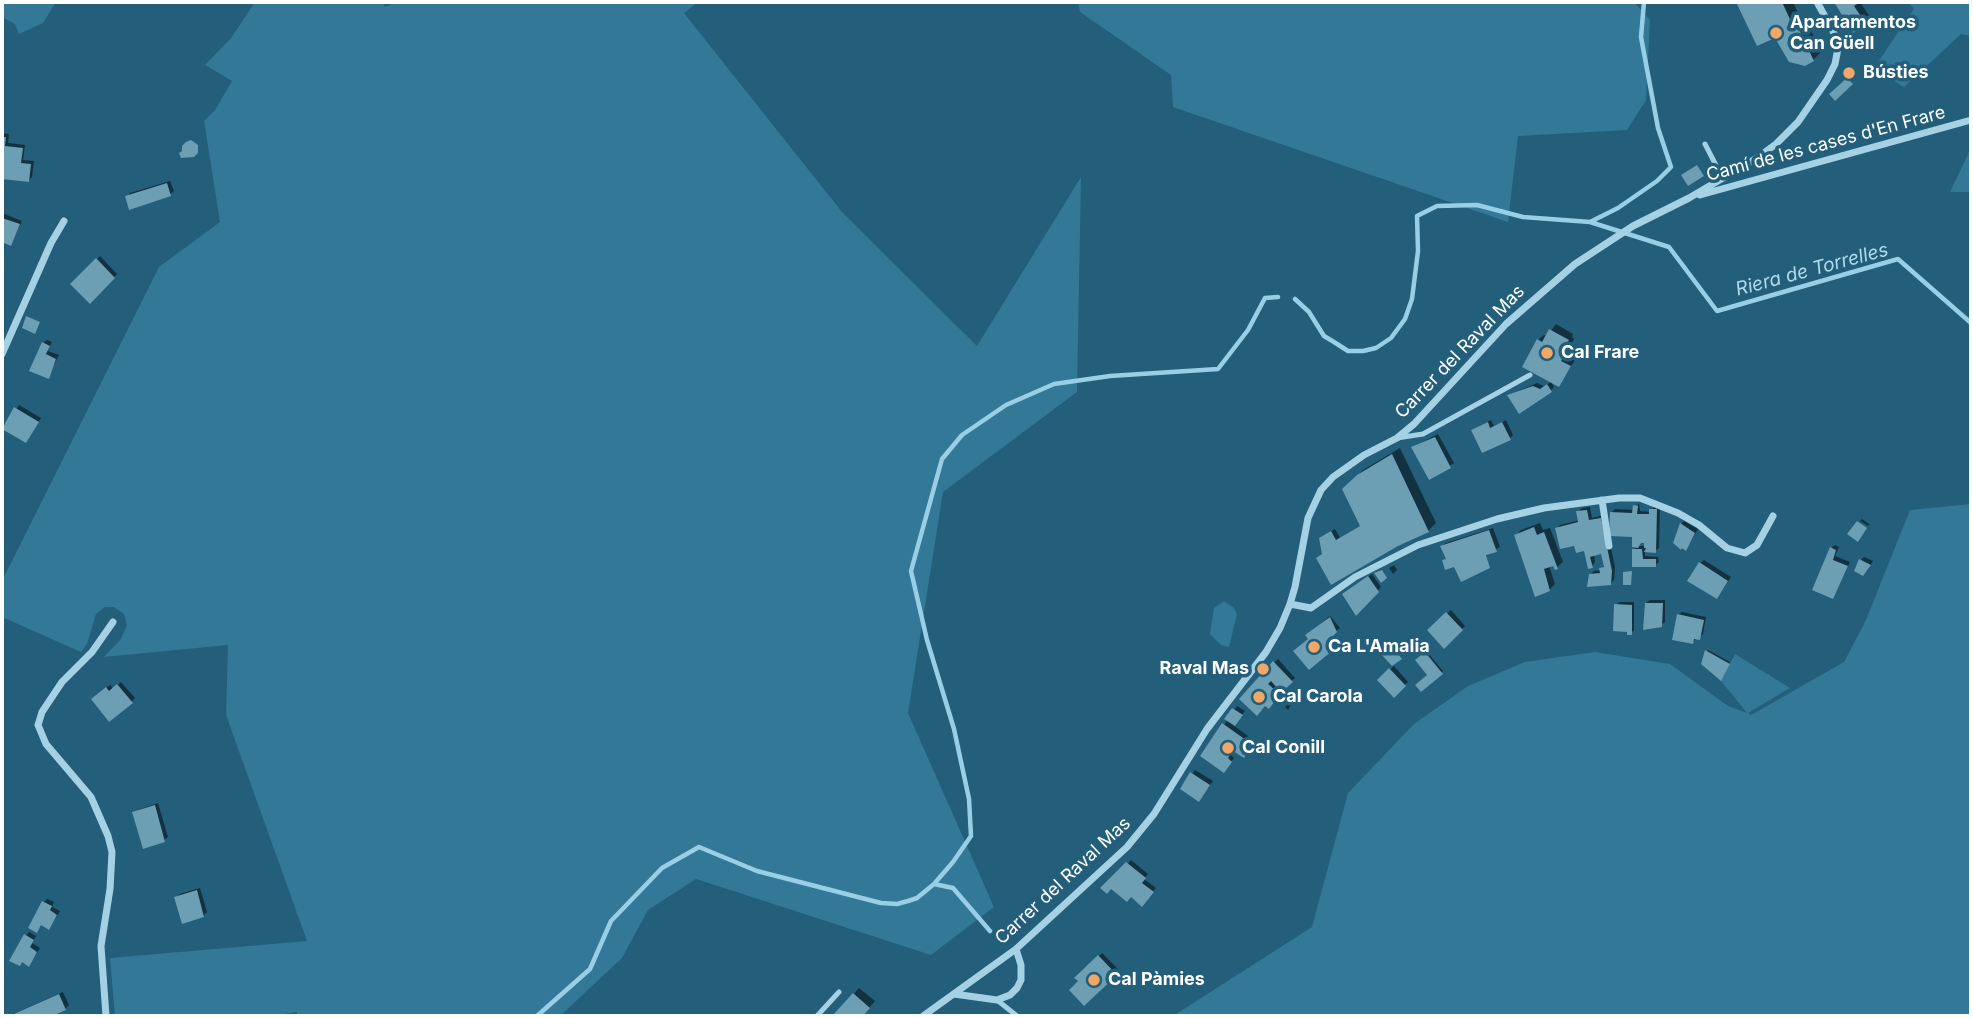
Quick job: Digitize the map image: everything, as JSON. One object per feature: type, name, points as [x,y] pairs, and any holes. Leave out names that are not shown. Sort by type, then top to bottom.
[{"type":"street","points":[[1689,198],[1776,144],[1798,122],[1827,80],[1835,64],[1838,48],[1834,33],[1817,2]]},
{"type":"street","name":"Camí de les cases d'En Frare","points":[[1689,198],[1971,120]]},
{"type":"street","name":"Carrer del Raval Mas","points":[[923,1016],[1016,949],[1096,878],[1140,832],[1164,799],[1207,729],[1266,652],[1280,628],[1290,604],[1308,518],[1321,490],[1333,477],[1364,455],[1397,438],[1413,424],[1497,332],[1575,264],[1633,226],[1689,198]]},
{"type":"street","points":[[2,354],[51,243],[64,222]]},
{"type":"street","points":[[1290,604],[1311,608],[1375,565],[1418,545],[1465,528],[1544,508],[1631,497],[1657,503],[1699,525],[1727,548],[1745,553],[1757,545],[1773,516]]},
{"type":"street","points":[[1602,500],[1609,546]]},
{"type":"street","points":[[106,1016],[101,946],[110,889],[112,852],[91,797],[46,744],[38,725],[42,712],[62,682],[92,652],[113,622]]},
{"type":"street","points":[[954,994],[997,1000],[1010,995],[1021,980],[1021,965],[1016,949]]},
{"type":"lane","points":[[1704,144],[1723,177]]},
{"type":"lane","points":[[1397,438],[1423,434],[1530,374]]},
{"type":"lane","points":[[817,1016],[839,992]]},
{"type":"lane","points":[[997,1000],[1017,1016]]},
{"type":"shaded area","points":[[2,2],[56,2],[43,23],[19,34],[15,24],[2,17]]},
{"type":"shaded area","points":[[255,2],[383,2],[385,7],[396,2],[698,2],[684,13],[842,212],[977,346],[1081,177],[1077,392],[943,492],[908,713],[994,907],[931,955],[696,879],[648,910],[622,958],[560,1016],[297,1016],[297,1012],[272,1016],[115,1016],[110,958],[307,941],[226,715],[228,645],[104,657],[121,639],[127,625],[124,614],[114,607],[105,607],[96,614],[87,644],[81,652],[2,617],[2,581],[159,267],[220,222],[204,121],[215,110],[232,81],[205,65],[231,38]]},
{"type":"shaded area","points":[[1078,2],[1634,2],[1650,20],[1646,100],[1627,130],[1518,136],[1508,222],[1173,107],[1171,75],[1080,12]]},
{"type":"shaded area","points":[[1908,2],[1971,2],[1971,36],[1961,34],[1904,87],[1874,68],[1914,9]]},
{"type":"shaded area","points":[[1971,148],[1971,192],[1950,192]]},
{"type":"shaded area","points":[[1971,504],[1971,1016],[1173,1016],[1312,927],[1348,793],[1414,724],[1468,686],[1525,662],[1595,652],[1670,664],[1728,706],[1747,713],[1721,681],[1735,654],[1790,688],[1748,713],[1751,715],[1844,662],[1866,620],[1910,510]]},
{"type":"shaded area","points":[[1224,601],[1234,608],[1237,614],[1229,647],[1221,645],[1210,634],[1214,608]]},
{"type":"building","name":"Apartamentos Can Güell","points":[[1736,2],[1782,2],[1794,28],[1798,27],[1814,61],[1805,66],[1789,62],[1775,38],[1757,46]]},
{"type":"building","points":[[1834,2],[1860,2],[1854,6],[1866,24],[1853,33]]},
{"type":"building","points":[[1847,78],[1853,84],[1835,101],[1829,94]]},
{"type":"building","points":[[2,137],[6,137],[5,146],[23,148],[21,163],[31,164],[29,182],[2,179]]},
{"type":"building","points":[[191,140],[198,145],[198,153],[194,157],[181,158],[179,153],[182,146]]},
{"type":"building","points":[[1697,165],[1704,176],[1688,186],[1681,175]]},
{"type":"building","points":[[167,183],[171,196],[129,210],[125,196]]},
{"type":"building","points":[[2,218],[20,224],[11,246],[2,242]]},
{"type":"building","points":[[96,258],[115,278],[90,304],[70,284]]},
{"type":"building","points":[[26,316],[40,322],[35,334],[22,328]]},
{"type":"building","name":"Cal Frare","points":[[1549,329],[1569,340],[1567,343],[1570,345],[1561,361],[1571,366],[1559,387],[1522,367],[1537,339],[1542,342]]},
{"type":"building","points":[[42,342],[50,346],[46,354],[56,359],[49,379],[29,371]]},
{"type":"building","points":[[1547,384],[1552,392],[1519,414],[1507,395],[1533,386],[1540,389]]},
{"type":"building","points":[[14,407],[39,422],[26,443],[2,429]]},
{"type":"building","points":[[1488,422],[1490,428],[1502,422],[1511,440],[1482,453],[1471,430]]},
{"type":"building","points":[[1435,437],[1451,468],[1429,480],[1411,447]]},
{"type":"building","points":[[1392,454],[1429,532],[1398,546],[1331,585],[1316,558],[1322,554],[1319,538],[1331,531],[1336,540],[1360,526],[1342,489],[1357,475]]},
{"type":"building","points":[[1633,505],[1638,506],[1637,514],[1649,514],[1649,509],[1657,509],[1656,553],[1644,552],[1644,543],[1638,548],[1632,547],[1632,537],[1609,536],[1610,512],[1632,513]]},
{"type":"building","points":[[1587,510],[1589,520],[1601,518],[1612,571],[1611,585],[1587,587],[1589,574],[1600,573],[1599,568],[1604,567],[1601,554],[1590,557],[1593,568],[1588,569],[1584,551],[1576,553],[1574,546],[1560,549],[1555,528],[1578,522],[1576,511]]},
{"type":"building","points":[[1857,521],[1867,528],[1858,542],[1847,534]]},
{"type":"building","points":[[1680,523],[1695,533],[1686,551],[1673,543]]},
{"type":"building","points":[[1534,527],[1537,535],[1544,532],[1558,569],[1555,570],[1553,566],[1544,569],[1550,591],[1535,597],[1514,535]]},
{"type":"building","points":[[1489,530],[1497,552],[1486,555],[1490,568],[1461,582],[1454,567],[1445,570],[1442,560],[1446,559],[1440,546]]},
{"type":"building","points":[[1830,547],[1836,550],[1833,560],[1848,566],[1833,599],[1812,590]]},
{"type":"building","points":[[1632,549],[1642,549],[1643,559],[1656,559],[1656,567],[1632,567]]},
{"type":"building","points":[[1859,559],[1871,565],[1863,576],[1854,571]]},
{"type":"building","points":[[1699,562],[1728,581],[1717,599],[1687,581]]},
{"type":"building","points":[[1382,570],[1387,578],[1381,583],[1374,573]]},
{"type":"building","points":[[1632,571],[1631,585],[1623,585],[1623,572]]},
{"type":"building","points":[[1368,576],[1379,592],[1356,616],[1342,594]]},
{"type":"building","points":[[1645,603],[1663,603],[1662,627],[1643,630]]},
{"type":"building","points":[[1614,604],[1632,605],[1632,635],[1613,631]]},
{"type":"building","points":[[1446,612],[1463,630],[1444,649],[1427,630]]},
{"type":"building","points":[[1677,614],[1704,620],[1700,640],[1694,639],[1693,644],[1672,640]]},
{"type":"building","name":"Ca L'Amalia","points":[[1330,617],[1337,632],[1326,643],[1332,651],[1309,670],[1293,651],[1308,639],[1305,635]]},
{"type":"building","points":[[1393,648],[1402,659],[1392,666],[1380,653]]},
{"type":"building","points":[[1705,650],[1730,664],[1721,681],[1701,664]]},
{"type":"building","points":[[1425,652],[1443,674],[1421,692],[1415,685],[1427,675],[1415,660]]},
{"type":"building","name":"Cal Carola","points":[[1273,661],[1293,682],[1284,690],[1280,686],[1277,688],[1271,681],[1268,684],[1280,694],[1269,709],[1265,706],[1257,716],[1239,699]]},
{"type":"building","points":[[1389,668],[1406,686],[1394,698],[1377,680]]},
{"type":"building","points":[[117,684],[133,703],[109,722],[91,699],[106,687],[109,691]]},
{"type":"building","points":[[1232,708],[1243,715],[1235,726],[1224,719]]},
{"type":"building","name":"Cal Conill","points":[[1222,723],[1253,745],[1244,758],[1233,751],[1228,758],[1232,762],[1224,773],[1200,756]]},
{"type":"building","points":[[1190,772],[1210,785],[1199,802],[1180,789]]},
{"type":"building","points":[[155,805],[165,842],[143,849],[132,812]]},
{"type":"building","points":[[1126,862],[1146,878],[1142,883],[1154,892],[1142,907],[1131,897],[1127,902],[1111,889],[1107,894],[1100,888]]},
{"type":"building","points":[[197,890],[204,917],[182,924],[174,897]]},
{"type":"building","points":[[42,901],[52,906],[50,910],[57,915],[49,930],[41,925],[37,933],[28,928]]},
{"type":"building","points":[[24,934],[34,940],[30,947],[37,952],[29,967],[22,962],[20,966],[9,961]]},
{"type":"building","name":"Cal Pàmies","points":[[1098,955],[1117,975],[1084,1006],[1069,990],[1078,981],[1074,978]]},
{"type":"building","points":[[853,993],[870,1008],[863,1016],[832,1016]]},
{"type":"building","points":[[59,994],[66,1010],[52,1016],[9,1016]]},
{"type":"waterway","name":"Riera de Torrelles","points":[[1295,299],[1309,312],[1324,336],[1348,351],[1376,348],[1391,338],[1405,319],[1412,299],[1418,251],[1417,216],[1437,206],[1477,205],[1523,217],[1590,222],[1618,208],[1657,181],[1671,167],[1658,128],[1641,37],[1644,2]]},
{"type":"waterway","name":"Riera de Torrelles","points":[[1590,222],[1669,247],[1717,311],[1898,259],[1971,323]]},
{"type":"waterway","points":[[934,884],[971,836],[969,799],[954,729],[927,640],[911,571],[942,459],[962,435],[1006,405],[1054,384],[1110,376],[1218,369],[1248,330],[1265,298],[1278,297]]},
{"type":"waterway","points":[[537,1016],[590,969],[611,921],[662,868],[699,847],[757,871],[881,903],[897,904],[917,898],[934,884],[953,888],[990,931]]},
{"type":"place","name":"Apartamentos Can Güell","points":[[1776,33]]},
{"type":"place","name":"Bústies","points":[[1849,73]]},
{"type":"place","name":"Cal Frare","points":[[1547,353]]},
{"type":"place","name":"Ca L'Amalia","points":[[1314,647]]},
{"type":"place","name":"Raval Mas","points":[[1263,669]]},
{"type":"place","name":"Cal Carola","points":[[1259,697]]},
{"type":"place","name":"Cal Conill","points":[[1228,748]]},
{"type":"place","name":"Cal Pàmies","points":[[1094,980]]}]
